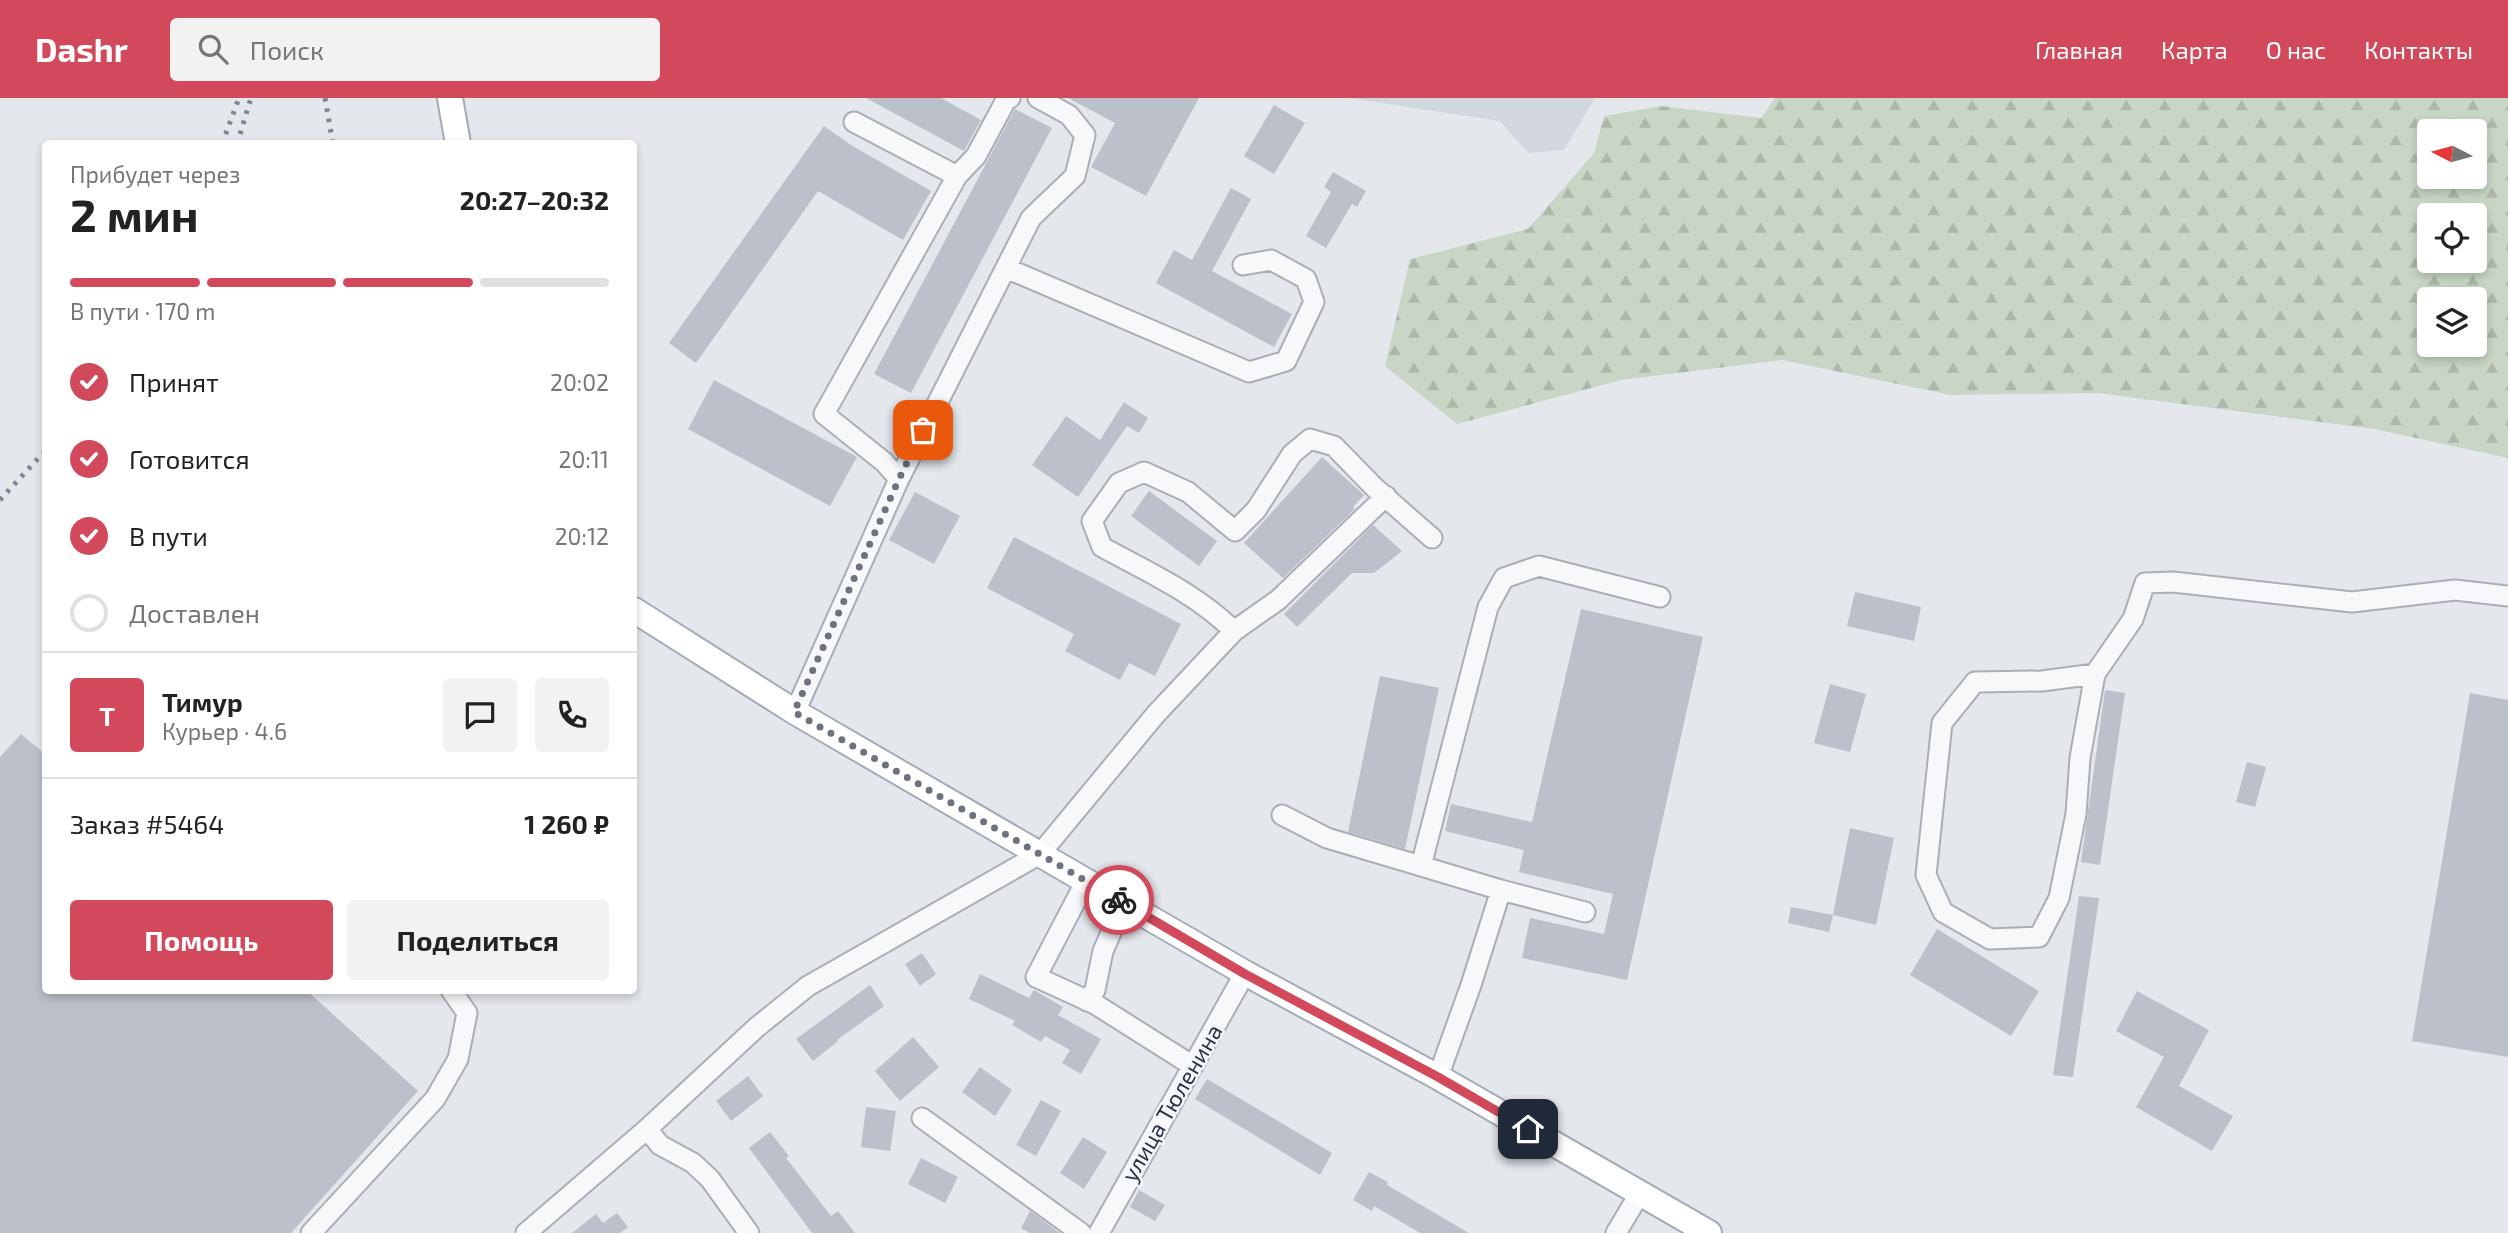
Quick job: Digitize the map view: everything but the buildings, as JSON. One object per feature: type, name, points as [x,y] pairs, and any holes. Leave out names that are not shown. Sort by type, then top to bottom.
[{"type":"main road","points":[[450,98],[457,140]]},
{"type":"main road","points":[[637,612],[794,712],[1245,974],[1438,1077],[1709,1233]]},
{"type":"street","points":[[899,479],[884,462],[824,414],[957,176],[976,156],[1006,100],[1010,98]]},
{"type":"street","points":[[794,712],[899,479],[1031,218],[1075,176],[1085,135],[1069,115],[1038,98]]},
{"type":"street","points":[[854,122],[957,176]]},
{"type":"street","points":[[1006,268],[1249,372],[1286,361],[1314,302],[1306,279],[1271,260],[1243,265]]},
{"type":"street","points":[[1234,631],[1185,592],[1102,547],[1092,521],[1119,483],[1144,472],[1188,492],[1235,531],[1256,510],[1292,454],[1310,439],[1334,446],[1375,488],[1432,538]]},
{"type":"street","points":[[526,1233],[647,1129],[757,1027],[808,986],[1040,854],[1156,714],[1234,631],[1278,600],[1386,496]]},
{"type":"street","points":[[1421,866],[1488,607],[1504,578],[1539,566],[1660,597]]},
{"type":"street","points":[[2095,674],[2042,681],[1975,682],[1942,723],[1926,875],[1942,912],[1990,939],[2039,937],[2059,898],[2076,814],[2080,758],[2095,674],[2133,618],[2145,583],[2173,582],[2352,602],[2455,590],[2508,596]]},
{"type":"street","points":[[1282,815],[1327,838],[1501,890],[1586,912]]},
{"type":"street","points":[[1086,881],[1036,977],[1087,1001],[1194,1066]]},
{"type":"street","points":[[1438,1077],[1501,890]]},
{"type":"street","points":[[1087,1001],[1095,990],[1103,951],[1124,903]]},
{"type":"street","name":"улица Тюленина","points":[[1099,1233],[1245,974]]},
{"type":"street","points":[[311,1233],[435,1099],[458,1059],[467,1013],[454,994]]},
{"type":"street","points":[[922,1118],[1081,1233]]},
{"type":"street","points":[[647,1129],[660,1145],[693,1163],[710,1179],[750,1233]]},
{"type":"street","points":[[1616,1233],[1640,1194]]},
{"type":"shaded area","points":[[1349,98],[1595,98],[1564,150],[1528,153],[1500,121]]},
{"type":"green space","points":[[1775,98],[2508,98],[2508,458],[2374,429],[2097,393],[1951,395],[1782,360],[1621,380],[1457,424],[1385,366],[1410,259],[1528,229],[1594,153],[1604,116],[1661,106],[1761,118]]},
{"type":"railway","points":[[223,140],[239,98]]},
{"type":"railway","points":[[238,140],[251,98]]},
{"type":"railway","points":[[325,98],[332,140]]},
{"type":"railway","points":[[0,500],[42,454]]},
{"type":"way so far","points":[[923,430],[794,712],[1119,900]]},
{"type":"route","points":[[1119,900],[1245,974],[1438,1077],[1528,1129]]}]
